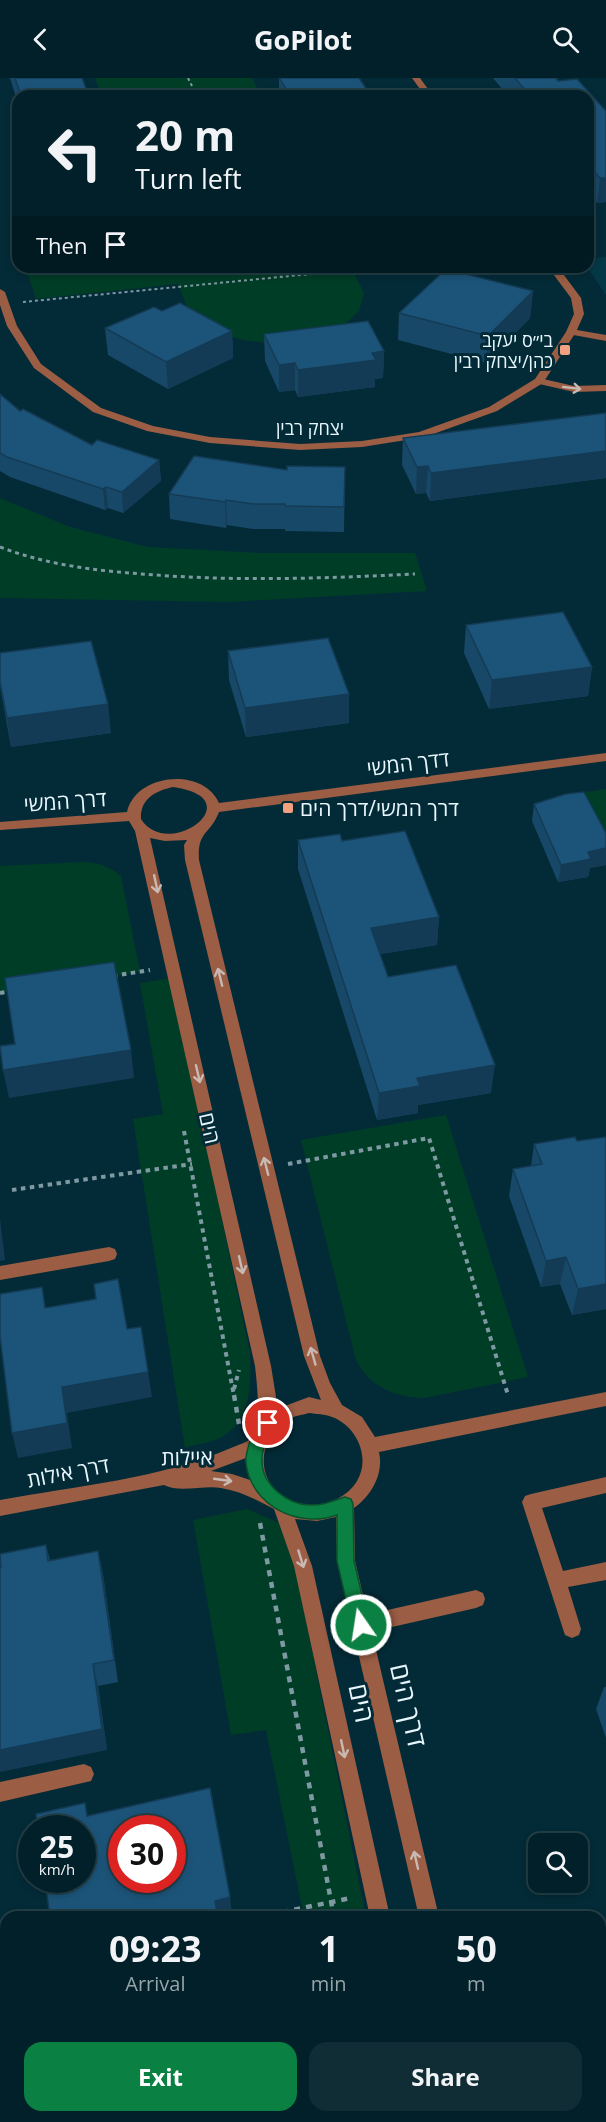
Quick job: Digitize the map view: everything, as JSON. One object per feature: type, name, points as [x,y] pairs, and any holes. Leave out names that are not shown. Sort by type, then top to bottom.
[{"type":"street","name":"יצחק רבין","points":[[0,292],[12,326],[37,366],[97,410],[151,429],[210,440],[300,447],[362,444],[421,435],[493,409],[538,381],[571,332],[579,314],[576,298],[557,273]]},
{"type":"street","points":[[0,327],[12,326]]},
{"type":"street","points":[[571,332],[606,338]]},
{"type":"street","points":[[538,381],[574,389],[606,388]]},
{"type":"street","name":"דדך המשי","points":[[215,808],[606,757]]},
{"type":"street","points":[[199,831],[181,837],[156,835],[138,822],[135,803],[144,792],[154,787],[173,783],[202,789],[210,796],[215,808],[211,820],[199,831],[191,845],[192,860],[312,1356],[322,1385],[335,1409]]},
{"type":"street","name":"דרך המשי","points":[[0,825],[138,822]]},
{"type":"street","name":"הים","points":[[138,822],[174,968],[263,1366],[267,1397],[254,1442]]},
{"type":"street","points":[[0,1273],[109,1254]]},
{"type":"street","points":[[371,1446],[606,1398]]},
{"type":"street","points":[[309,1405],[335,1409],[357,1424],[371,1446],[373,1463],[368,1479],[359,1493],[345,1504],[317,1513],[298,1511],[277,1501],[262,1486],[254,1470],[254,1442],[275,1418],[291,1409],[309,1405]]},
{"type":"street","name":"איילות","points":[[144,1480],[215,1462],[254,1442]]},
{"type":"street","name":"איילות","points":[[144,1480],[221,1478],[254,1489],[277,1501]]},
{"type":"street","name":"דרך אילות","points":[[0,1508],[144,1480]]},
{"type":"street","points":[[573,1629],[531,1502],[606,1485]]},
{"type":"street","name":"הים","points":[[277,1501],[303,1566],[379,1911]]},
{"type":"street","name":"דרך הים","points":[[345,1504],[346,1561],[428,1911]]},
{"type":"street","points":[[557,1581],[606,1570]]},
{"type":"street","points":[[361,1625],[476,1599]]},
{"type":"street","points":[[0,1792],[84,1774]]},
{"type":"path","points":[[281,273],[283,278]]},
{"type":"path","points":[[3,304],[328,273]]},
{"type":"path","points":[[0,547],[31,560],[84,568],[187,577],[311,580],[415,574]]},
{"type":"path","points":[[106,977],[174,968]]},
{"type":"path","points":[[0,993],[12,991]]},
{"type":"path","points":[[183,1130],[233,1393],[254,1442]]},
{"type":"path","points":[[267,1168],[429,1138],[515,1417]]},
{"type":"path","points":[[12,1190],[218,1161]]},
{"type":"path","points":[[233,1393],[242,1359]]},
{"type":"path","points":[[254,1489],[333,1911]]},
{"type":"path","points":[[288,1911],[375,1894]]},
{"type":"shaded area","points":[[606,257],[606,295],[591,273],[594,273],[594,258]]},
{"type":"green space","points":[[95,78],[252,78],[258,90],[100,90]]},
{"type":"green space","points":[[27,273],[354,273],[364,293],[359,311],[344,325],[271,344],[239,339],[208,329],[189,312],[178,284],[36,299]]},
{"type":"green space","points":[[0,498],[70,527],[148,547],[259,553],[415,553],[427,591],[229,602],[0,598]]},
{"type":"green space","points":[[606,789],[606,834],[585,792]]},
{"type":"green space","points":[[84,862],[104,866],[121,876],[140,972],[0,993],[0,866]]},
{"type":"green space","points":[[171,978],[250,1353],[248,1398],[234,1427],[221,1437],[185,1448],[133,1119],[163,1114],[140,983]]},
{"type":"green space","points":[[446,1115],[528,1377],[424,1398],[413,1397],[393,1393],[376,1384],[361,1369],[356,1360],[301,1140]]},
{"type":"green space","points":[[247,1509],[284,1525],[294,1562],[365,1911],[303,1911],[266,1730],[231,1735],[193,1520]]},
{"type":"building","points":[[15,78],[82,78],[87,90],[19,90]]},
{"type":"building","points":[[279,78],[359,78],[367,90],[287,90]]},
{"type":"building","points":[[515,78],[556,78],[558,81],[577,79],[587,90],[525,90]]},
{"type":"building","points":[[594,98],[606,111],[606,178],[600,178],[594,171]]},
{"type":"building","points":[[442,273],[462,273],[533,291],[488,336],[399,313]]},
{"type":"building","points":[[180,303],[232,331],[166,362],[105,328],[154,307],[162,311]]},
{"type":"building","points":[[368,321],[384,351],[372,353],[376,360],[298,370],[295,363],[279,365],[264,334]]},
{"type":"building","points":[[0,394],[20,411],[23,409],[92,445],[97,440],[159,460],[122,492],[106,487],[103,489],[7,457],[0,453]]},
{"type":"building","points":[[606,413],[606,451],[431,473],[428,466],[417,467],[403,438]]},
{"type":"building","points":[[194,456],[287,470],[287,466],[345,467],[344,507],[285,506],[285,504],[253,504],[226,500],[225,502],[169,494]]},
{"type":"building","points":[[563,612],[592,667],[492,680],[466,625]]},
{"type":"building","points":[[328,638],[349,694],[245,708],[228,651]]},
{"type":"building","points":[[91,641],[108,704],[7,718],[0,682],[0,653]]},
{"type":"building","points":[[584,792],[606,833],[606,848],[588,852],[591,859],[561,865],[534,804],[566,794]]},
{"type":"building","points":[[405,831],[439,917],[371,928],[388,977],[456,965],[495,1065],[417,1078],[420,1086],[379,1093],[298,840],[340,834],[342,841]]},
{"type":"building","points":[[114,962],[131,1050],[3,1070],[0,1046],[15,1044],[5,978]]},
{"type":"building","points":[[575,1137],[577,1141],[606,1137],[606,1284],[578,1289],[566,1257],[546,1261],[513,1169],[542,1164],[534,1144]]},
{"type":"building","points":[[118,1279],[127,1329],[141,1327],[148,1372],[62,1387],[67,1423],[12,1433],[0,1336],[0,1294],[42,1287],[45,1308],[96,1299],[94,1284]]},
{"type":"building","points":[[46,1545],[48,1561],[98,1551],[114,1660],[93,1664],[102,1729],[0,1750],[0,1554]]},
{"type":"building","points":[[210,1788],[230,1897],[215,1901],[217,1911],[49,1911],[47,1893],[96,1893],[96,1815],[91,1815]]},
{"type":"building","points":[[85,1803],[87,1815],[36,1815]]},
{"type":"place","name":"בי״ס יעקב כהן/יצחק רבין","points":[[565,350]]},
{"type":"place","name":"דרך המשי/דרך הים","points":[[288,808]]},
{"type":"route","points":[[268,1423],[259,1437],[254,1453],[254,1470],[267,1493],[281,1504],[298,1511],[317,1513],[336,1509],[345,1504],[346,1561],[361,1625]]}]
